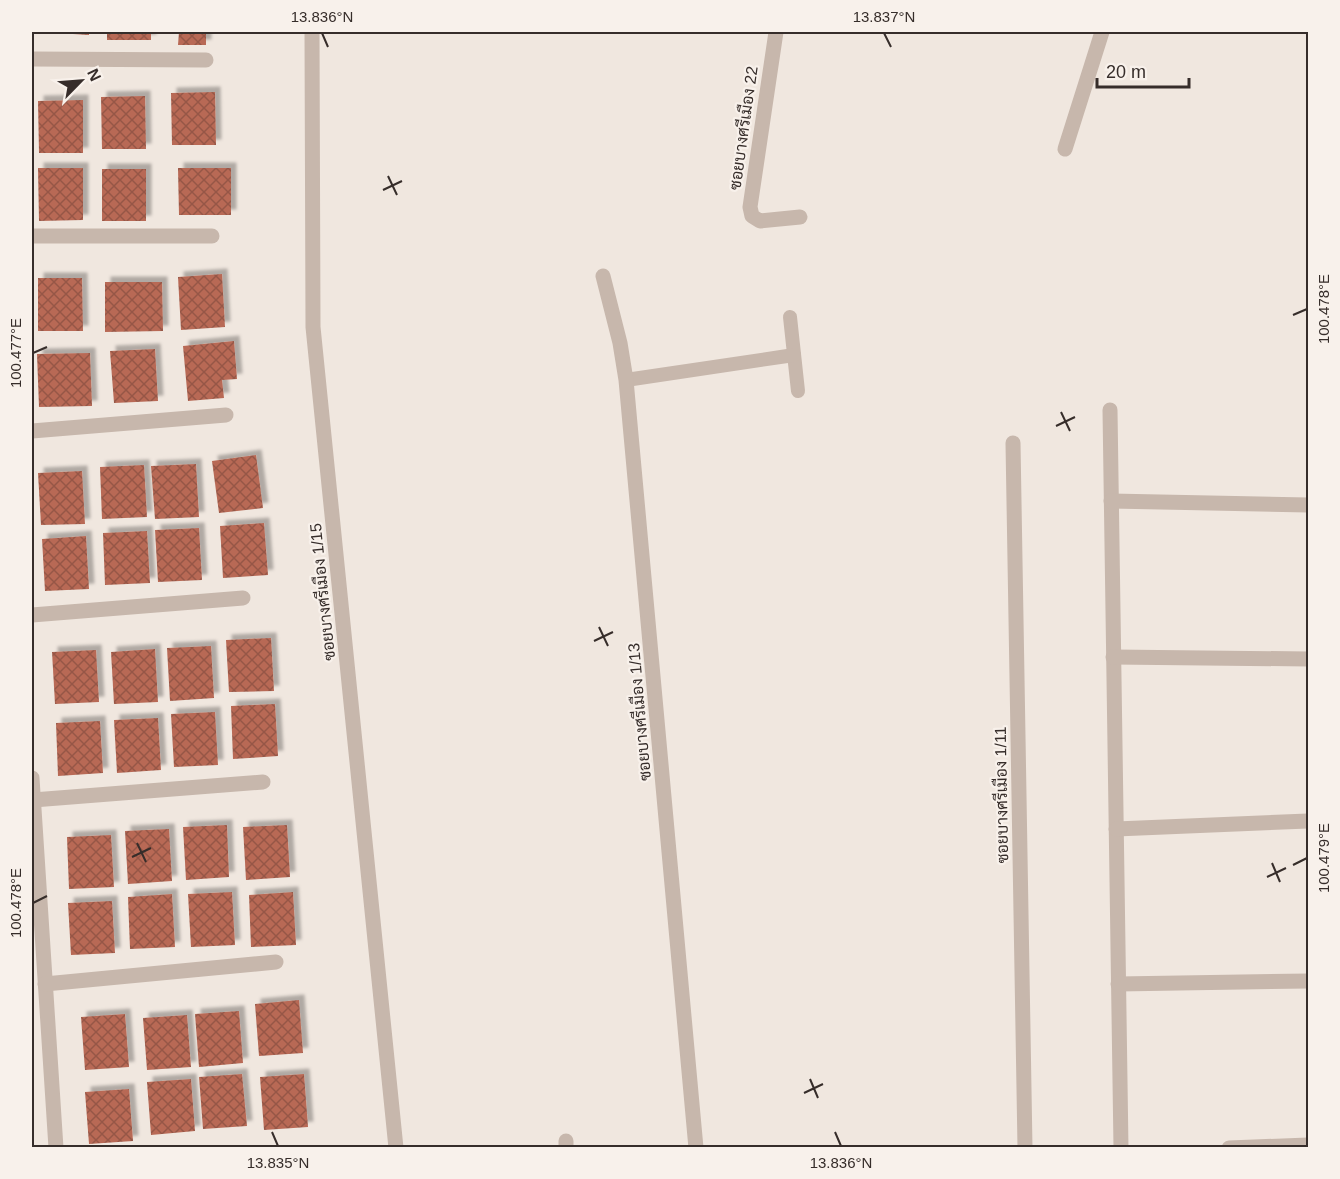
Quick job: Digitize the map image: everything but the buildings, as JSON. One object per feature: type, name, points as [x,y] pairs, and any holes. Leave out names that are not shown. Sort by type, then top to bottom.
[{"type":"street","name":"ซอยบางศรีเมือง 1/15","points":[[312,32],[314,327],[396,1148]]},
{"type":"street","name":"ซอยบางศรีเมือง 22","points":[[776,32],[750,207],[752,216],[760,221],[800,217]]},
{"type":"street","points":[[1065,149],[1102,32]]},
{"type":"street","points":[[32,59],[206,60]]},
{"type":"street","points":[[32,236],[212,236]]},
{"type":"street","name":"ซอยบางศรีเมือง 1/13","points":[[603,276],[627,380],[696,1148]]},
{"type":"street","points":[[1110,410],[1121,1148]]},
{"type":"street","points":[[32,431],[226,415]]},
{"type":"street","name":"ซอยบางศรีเมือง 1/11","points":[[1013,443],[1025,1148]]},
{"type":"street","points":[[1111,501],[1308,505]]},
{"type":"street","points":[[32,615],[243,598]]},
{"type":"street","points":[[1113,657],[1308,659]]},
{"type":"street","points":[[32,778],[56,1148]]},
{"type":"street","points":[[33,800],[263,782]]},
{"type":"street","points":[[1116,829],[1308,821]]},
{"type":"street","points":[[45,984],[276,962]]},
{"type":"street","points":[[1118,984],[1308,981]]},
{"type":"street","points":[[1229,1148],[1302,1146]]},
{"type":"lane","points":[[790,316],[798,391]]},
{"type":"lane","points":[[627,380],[794,355]]}]
